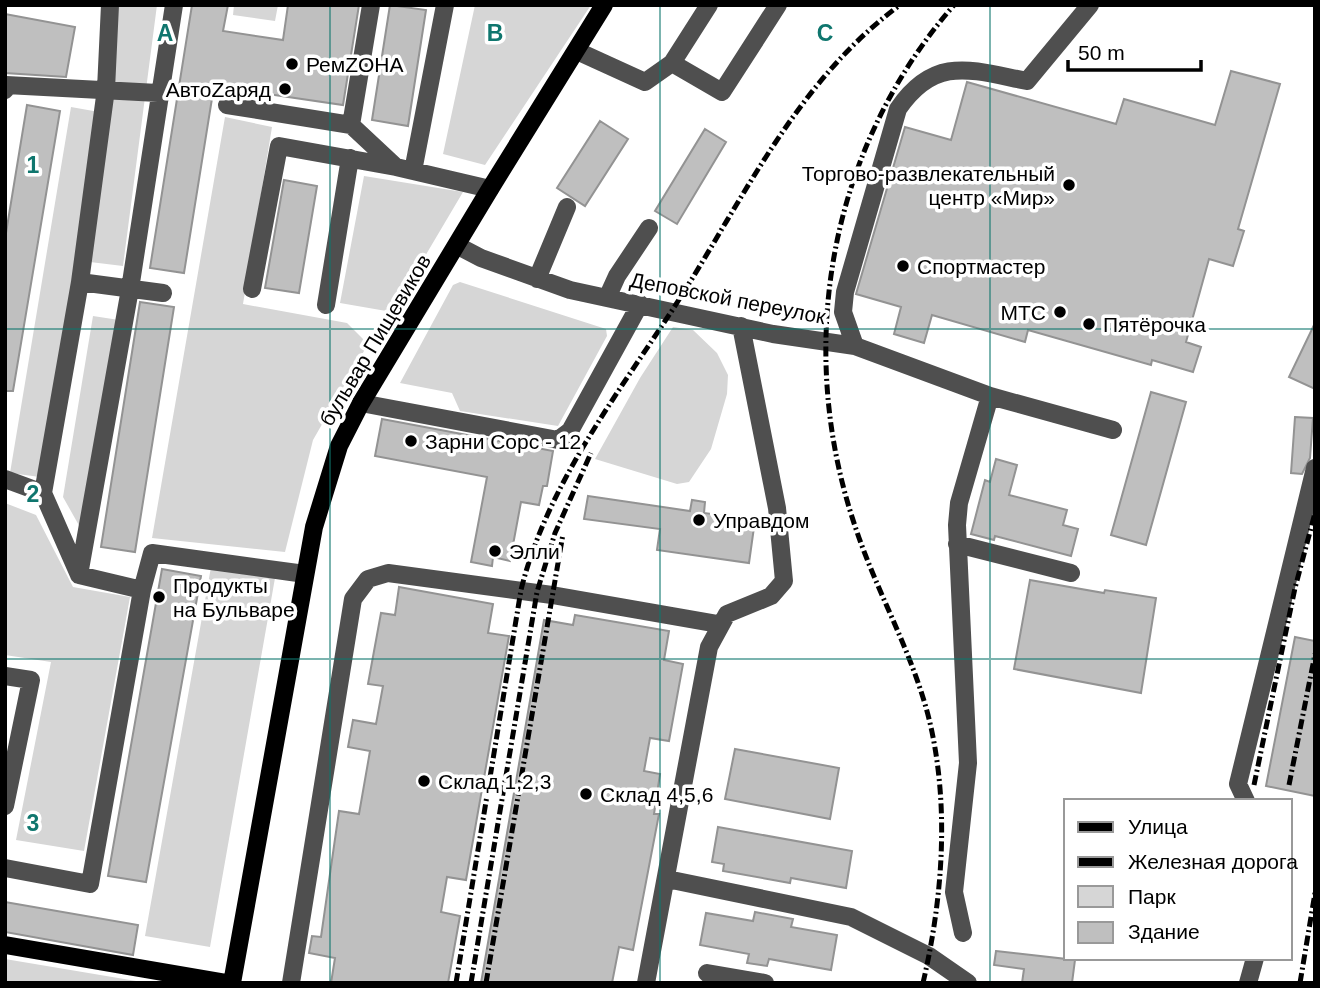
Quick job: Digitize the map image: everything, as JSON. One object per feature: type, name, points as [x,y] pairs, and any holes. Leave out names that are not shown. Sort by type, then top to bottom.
[{"type":"main road","name":"бульвар Пищевиков","points":[[229,983],[324,485],[339,446],[361,403],[604,5]]},
{"type":"main road","points":[[5,945],[229,983]]},
{"type":"lane","points":[[79,575],[43,493],[79,282],[106,89],[110,5]]},
{"type":"lane","points":[[79,575],[130,289],[158,93],[174,5]]},
{"type":"lane","points":[[351,125],[371,5]]},
{"type":"lane","points":[[405,169],[445,5]]},
{"type":"lane","points":[[577,51],[645,82],[672,63],[709,5]]},
{"type":"lane","points":[[672,63],[722,92],[778,5]]},
{"type":"lane","points":[[855,346],[843,312],[845,292],[898,110],[914,88],[937,73],[972,70],[1027,80],[1090,5]]},
{"type":"lane","points":[[5,90],[6,85],[158,93]]},
{"type":"lane","points":[[227,105],[351,125],[405,169]]},
{"type":"lane","points":[[252,289],[279,146],[405,169],[490,189]]},
{"type":"lane","points":[[326,304],[350,158]]},
{"type":"lane","points":[[537,279],[567,208]]},
{"type":"lane","points":[[607,298],[617,276],[649,228]]},
{"type":"lane","name":"Деповской переулок","points":[[458,246],[537,279],[607,298],[855,346],[990,396],[1113,430]]},
{"type":"lane","points":[[79,282],[163,293]]},
{"type":"lane","points":[[361,403],[558,440],[570,431],[640,304]]},
{"type":"lane","points":[[646,983],[706,664],[719,624],[737,607],[771,596],[783,581],[785,572],[778,508],[741,326]]},
{"type":"lane","points":[[963,933],[954,891],[968,762],[957,544],[959,503],[990,396]]},
{"type":"lane","points":[[1244,799],[1238,784],[1315,468]]},
{"type":"lane","points":[[5,479],[43,493]]},
{"type":"lane","points":[[957,544],[1070,573]]},
{"type":"lane","points":[[5,868],[90,884],[142,590],[152,553],[306,574]]},
{"type":"lane","points":[[291,983],[353,599],[369,579],[388,573],[552,594],[719,624]]},
{"type":"lane","points":[[79,575],[142,590]]},
{"type":"lane","points":[[5,676],[31,680],[5,806]]},
{"type":"lane","points":[[667,879],[851,917],[929,956],[968,983]]},
{"type":"lane","points":[[1248,983],[1254,960]]},
{"type":"lane","points":[[707,973],[765,983]]},
{"type":"green space","points":[[117,5],[157,5],[123,266],[90,262]]},
{"type":"green space","points":[[234,5],[278,5],[275,21],[233,15]]},
{"type":"green space","points":[[475,5],[591,5],[485,165],[443,154]]},
{"type":"green space","points":[[71,107],[99,112],[40,477],[10,473]]},
{"type":"green space","points":[[225,117],[272,127],[243,304],[347,323],[368,344],[313,440],[285,552],[152,538]]},
{"type":"green space","points":[[364,176],[463,192],[392,312],[340,303]]},
{"type":"green space","points":[[460,282],[606,329],[607,336],[558,426],[460,411],[452,393],[400,383],[453,285]]},
{"type":"green space","points":[[93,316],[119,320],[81,529],[63,497]]},
{"type":"green space","points":[[673,327],[693,330],[717,353],[728,375],[727,394],[711,449],[689,482],[677,484],[595,459],[640,378]]},
{"type":"green space","points":[[5,503],[36,515],[73,587],[130,597],[84,851],[16,840],[51,662],[5,655]]},
{"type":"green space","points":[[211,567],[275,578],[210,947],[145,936]]},
{"type":"green space","points":[[5,959],[148,983],[5,983]]},
{"type":"building","points":[[192,5],[228,5],[223,31],[283,40],[288,5],[359,5],[343,105],[214,86],[184,273],[150,268]]},
{"type":"building","points":[[390,5],[426,10],[408,126],[372,120]]},
{"type":"building","points":[[5,14],[75,27],[66,77],[5,73]]},
{"type":"building","name":"Торгово-развлекательный центр «Мир»","points":[[1231,71],[1280,84],[1238,229],[1244,231],[1233,266],[1209,259],[1186,342],[1201,347],[1193,372],[1152,360],[1151,365],[1028,330],[1025,342],[932,315],[924,343],[894,334],[901,307],[856,294],[905,127],[951,140],[967,82],[1116,124],[1124,99],[1215,125]]},
{"type":"building","points":[[27,105],[60,111],[13,391],[5,391],[5,239]]},
{"type":"building","points":[[600,121],[628,139],[585,206],[557,188]]},
{"type":"building","points":[[705,129],[726,142],[677,224],[655,211]]},
{"type":"building","points":[[284,180],[317,186],[299,293],[265,288]]},
{"type":"building","points":[[140,302],[174,307],[135,552],[101,547]]},
{"type":"building","points":[[1315,323],[1315,389],[1289,377]]},
{"type":"building","points":[[1151,392],[1186,402],[1146,545],[1111,535]]},
{"type":"building","points":[[1295,417],[1313,418],[1310,458],[1302,474],[1291,473]]},
{"type":"building","points":[[382,419],[553,451],[547,486],[543,486],[539,505],[521,502],[510,561],[493,557],[492,566],[471,562],[487,477],[375,456]]},
{"type":"building","points":[[996,459],[1017,465],[1009,495],[1067,510],[1063,525],[1078,529],[1071,556],[995,536],[994,540],[971,534],[985,480],[990,482]]},
{"type":"building","points":[[588,496],[690,511],[692,500],[705,502],[704,513],[755,520],[749,563],[657,550],[660,529],[584,519]]},
{"type":"building","points":[[162,569],[201,576],[146,882],[108,876]]},
{"type":"building","points":[[1030,580],[1104,593],[1105,590],[1156,598],[1141,693],[1014,669]]},
{"type":"building","name":"Склад 1,2,3","points":[[399,587],[493,604],[488,633],[509,636],[466,880],[447,877],[441,912],[460,916],[448,983],[331,983],[335,958],[309,953],[312,936],[321,937],[339,811],[359,814],[370,751],[348,747],[353,720],[376,724],[383,686],[368,684],[381,613],[395,615]]},
{"type":"building","name":"Склад 4,5,6","points":[[575,615],[669,631],[664,660],[683,664],[669,741],[650,738],[644,771],[660,774],[654,814],[659,814],[633,950],[619,947],[612,983],[481,983],[544,620],[573,625]]},
{"type":"building","points":[[1295,637],[1315,641],[1315,796],[1266,786]]},
{"type":"building","points":[[735,749],[839,768],[830,819],[725,799]]},
{"type":"building","points":[[718,827],[852,851],[846,888],[791,878],[790,883],[723,871],[724,864],[712,862]]},
{"type":"building","points":[[5,902],[138,925],[133,955],[5,932]]},
{"type":"building","points":[[755,912],[793,919],[791,927],[837,935],[831,970],[769,959],[767,966],[747,963],[749,954],[700,945],[706,913],[753,921]]},
{"type":"building","points":[[996,951],[1075,960],[1072,983],[1022,983],[1024,969],[994,965]]},
{"type":"railway","points":[[456,983],[521,590],[532,552],[547,516],[584,445],[799,108],[829,71],[863,36],[900,5]]},
{"type":"railway","points":[[923,983],[935,921],[941,858],[942,826],[937,763],[932,732],[917,680],[865,555],[837,461],[827,392],[827,322],[834,254],[851,187],[877,123],[911,62],[954,5]]},
{"type":"railway","points":[[471,983],[537,592],[555,533],[591,453]]},
{"type":"railway","points":[[1254,785],[1295,588],[1315,513]]},
{"type":"railway","points":[[486,983],[563,534]]},
{"type":"railway","points":[[1289,785],[1315,654]]},
{"type":"railway","points":[[1300,983],[1315,893]]},
{"type":"place","name":"РемZОНА","points":[[292,64]]},
{"type":"place","name":"АвтоZаряд","points":[[285,89]]},
{"type":"place","name":"Торгово-развлекательный центр «Мир»","points":[[1069,185]]},
{"type":"place","name":"Спортмастер","points":[[903,266]]},
{"type":"place","name":"МТС","points":[[1060,312]]},
{"type":"place","name":"Пятёрочка","points":[[1089,324]]},
{"type":"place","name":"Зарни Сорс - 12","points":[[411,441]]},
{"type":"place","name":"Управдом","points":[[699,520]]},
{"type":"place","name":"Элли","points":[[495,551]]},
{"type":"place","name":"Продукты на Бульваре","points":[[159,597]]},
{"type":"place","name":"Склад 1,2,3","points":[[424,781]]},
{"type":"place","name":"Склад 4,5,6","points":[[586,794]]}]
